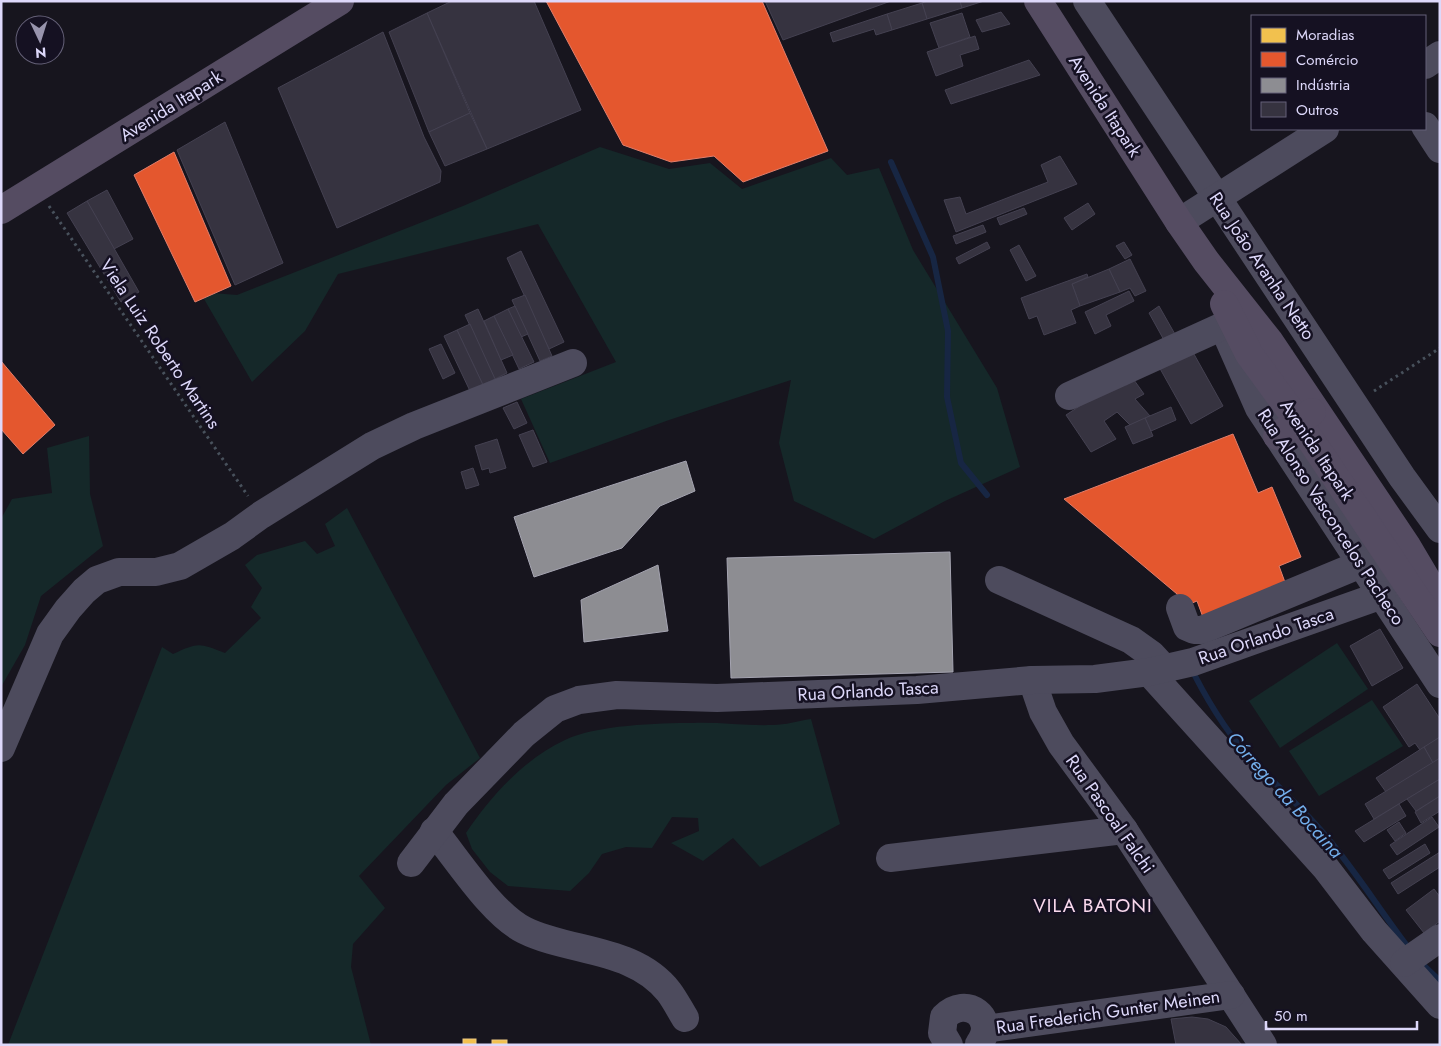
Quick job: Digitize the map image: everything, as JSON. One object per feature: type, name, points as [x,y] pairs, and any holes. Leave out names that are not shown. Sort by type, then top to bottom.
[{"type":"main road","name":"Avenida Itapark","points":[[1,210],[340,1]]},
{"type":"main road","name":"Avenida Itapark","points":[[1038,1],[1206,262],[1270,342],[1296,422],[1407,546],[1440,602]]},
{"type":"main road","name":"Avenida Itapark","points":[[1206,262],[1216,288],[1249,354],[1440,633]]},
{"type":"street","name":"Rua João Aranha Netto","points":[[1086,1],[1354,404],[1440,529]]},
{"type":"street","points":[[1426,64],[1440,55]]},
{"type":"street","points":[[1426,128],[1440,149]]},
{"type":"street","points":[[1179,222],[1323,130]]},
{"type":"street","name":"Rua Alonso Vasconcelos Pacheco","points":[[1216,288],[1223,326],[1259,408],[1296,422],[1361,564],[1440,684]]},
{"type":"street","points":[[1069,396],[1223,326]]},
{"type":"street","points":[[1,748],[50,634],[84,591],[97,580],[119,572],[156,572],[180,566],[232,536],[261,515],[372,446],[414,426],[573,363]]},
{"type":"street","points":[[1180,608],[1188,627],[1194,630],[1202,630],[1361,564]]},
{"type":"street","points":[[999,580],[1131,640],[1152,654],[1157,671],[1325,867],[1374,931],[1425,951],[1440,1005]]},
{"type":"street","name":"Rua Orlando Tasca","points":[[411,863],[456,804],[524,734],[555,709],[579,700],[617,695],[717,698],[917,690],[1032,680],[1096,679],[1157,671],[1193,662],[1382,596]]},
{"type":"street","name":"Rua Pascoal Falchi","points":[[1032,680],[1043,712],[1061,744],[1124,830],[1263,1045]]},
{"type":"street","points":[[890,858],[1124,830]]},
{"type":"street","points":[[434,831],[489,901],[508,920],[523,930],[551,940],[620,959],[647,973],[668,991],[685,1018]]},
{"type":"street","name":"Rua Frederich Gunter Meinen","points":[[981,1037],[1231,995]]},
{"type":"street","points":[[948,1045],[942,1033],[942,1025],[944,1017],[957,1008],[973,1009],[979,1014],[981,1037]]},
{"type":"path","name":"Viela Luiz Roberto Martins","points":[[36,188],[261,515]]},
{"type":"path","points":[[1354,404],[1440,348]]},
{"type":"green space","points":[[600,147],[669,169],[710,163],[742,189],[831,158],[847,175],[879,168],[913,250],[997,388],[1020,467],[945,501],[874,539],[794,501],[779,443],[791,380],[669,420],[550,463],[521,399],[616,362],[538,224],[338,274],[305,331],[252,382],[200,292],[237,295],[463,206]]},
{"type":"green space","points":[[89,436],[90,494],[103,546],[41,596],[25,645],[1,687],[1,519],[12,499],[52,493],[47,448]]},
{"type":"green space","points":[[347,508],[480,758],[446,785],[359,876],[385,908],[353,944],[351,967],[371,1045],[8,1045],[162,647],[173,654],[188,647],[199,645],[225,653],[261,618],[251,607],[262,588],[245,565],[257,555],[305,541],[317,554],[335,546],[325,524]]},
{"type":"green space","points":[[1337,643],[1368,689],[1280,748],[1249,701]]},
{"type":"green space","points":[[1372,700],[1403,746],[1319,796],[1289,751]]},
{"type":"green space","points":[[811,719],[840,824],[760,867],[733,838],[703,861],[671,843],[699,831],[698,818],[672,817],[652,848],[626,847],[602,854],[589,873],[570,891],[508,886],[490,872],[472,849],[466,833],[497,793],[522,768],[550,748],[578,735],[610,728],[645,724],[773,725]]},
{"type":"building: Moradias","points":[[463,1039],[476,1039],[476,1045],[463,1045]]},
{"type":"building: Moradias","points":[[492,1040],[507,1040],[507,1045],[492,1045]]},
{"type":"building: Comércio","points":[[546,1],[762,1],[828,151],[743,182],[714,156],[671,162],[623,145]]},
{"type":"building: Comércio","points":[[174,152],[231,286],[195,302],[134,175]]},
{"type":"building: Comércio","points":[[1,361],[55,425],[23,454],[1,429]]},
{"type":"building: Comércio","points":[[1233,434],[1258,493],[1272,487],[1301,557],[1279,566],[1286,585],[1204,620],[1197,601],[1180,608],[1177,594],[1064,499]]},
{"type":"building: Indústria","points":[[686,461],[695,491],[660,506],[622,548],[534,577],[514,517]]},
{"type":"building: Indústria","points":[[950,552],[953,672],[731,678],[727,558]]},
{"type":"building: Indústria","points":[[658,565],[668,631],[584,642],[581,600]]},
{"type":"building: Outros","points":[[452,1],[534,1],[581,110],[487,149],[427,13]]},
{"type":"building: Outros","points":[[765,1],[891,1],[783,40]]},
{"type":"building: Outros","points":[[928,1],[960,1],[962,8],[927,19],[922,3]]},
{"type":"building: Outros","points":[[960,1],[984,1],[962,8]]},
{"type":"building: Outros","points":[[922,3],[927,19],[892,30],[887,14]]},
{"type":"building: Outros","points":[[1001,12],[1010,24],[982,32],[976,20]]},
{"type":"building: Outros","points":[[427,13],[470,113],[429,132],[389,32]]},
{"type":"building: Outros","points":[[962,13],[970,37],[939,48],[930,23]]},
{"type":"building: Outros","points":[[887,14],[892,30],[876,35],[874,29],[833,42],[830,33]]},
{"type":"building: Outros","points":[[383,32],[424,137],[441,171],[440,182],[337,228],[278,88]]},
{"type":"building: Outros","points":[[975,36],[979,49],[960,55],[963,66],[936,76],[927,52]]},
{"type":"building: Outros","points":[[1029,60],[1040,75],[951,104],[945,90]]},
{"type":"building: Outros","points":[[470,113],[487,149],[445,166],[429,132]]},
{"type":"building: Outros","points":[[225,122],[283,263],[235,285],[177,150]]},
{"type":"building: Outros","points":[[1060,156],[1077,184],[956,232],[944,200],[960,197],[966,214],[1048,182],[1041,165]]},
{"type":"building: Outros","points":[[107,190],[133,239],[114,249],[87,201]]},
{"type":"building: Outros","points":[[87,201],[139,292],[121,302],[67,213]]},
{"type":"building: Outros","points":[[1088,203],[1095,214],[1072,230],[1064,218]]},
{"type":"building: Outros","points":[[1024,208],[1027,214],[1000,225],[997,218]]},
{"type":"building: Outros","points":[[983,225],[986,232],[956,244],[953,236]]},
{"type":"building: Outros","points":[[987,242],[990,248],[959,264],[956,258]]},
{"type":"building: Outros","points":[[1124,242],[1132,255],[1125,259],[1116,246]]},
{"type":"building: Outros","points":[[1019,245],[1036,276],[1026,281],[1010,250]]},
{"type":"building: Outros","points":[[521,251],[564,342],[549,349],[507,258]]},
{"type":"building: Outros","points":[[1130,259],[1146,291],[1135,296],[1130,288],[1120,292],[1109,269]]},
{"type":"building: Outros","points":[[1109,269],[1120,292],[1080,306],[1072,284]]},
{"type":"building: Outros","points":[[1087,274],[1088,277],[1072,284],[1080,306],[1071,310],[1076,323],[1044,335],[1037,316],[1029,319],[1021,298]]},
{"type":"building: Outros","points":[[1129,291],[1134,301],[1106,315],[1111,326],[1095,334],[1085,312]]},
{"type":"building: Outros","points":[[525,295],[552,356],[540,361],[512,300]]},
{"type":"building: Outros","points":[[515,306],[528,334],[521,337],[508,309]]},
{"type":"building: Outros","points":[[1159,306],[1176,336],[1165,342],[1149,313]]},
{"type":"building: Outros","points":[[478,309],[507,373],[495,379],[465,315]]},
{"type":"building: Outros","points":[[508,309],[534,362],[519,369],[494,316]]},
{"type":"building: Outros","points":[[494,316],[513,355],[501,360],[484,321]]},
{"type":"building: Outros","points":[[470,324],[495,379],[483,385],[457,330]]},
{"type":"building: Outros","points":[[457,330],[483,385],[470,391],[444,336]]},
{"type":"building: Outros","points":[[441,344],[455,373],[443,379],[429,349]]},
{"type":"building: Outros","points":[[1190,347],[1223,406],[1191,424],[1158,365]]},
{"type":"building: Outros","points":[[1121,379],[1126,385],[1134,380],[1144,394],[1135,399],[1150,416],[1130,425],[1117,412],[1104,421],[1116,439],[1091,452],[1066,415]]},
{"type":"building: Outros","points":[[517,402],[527,423],[514,429],[503,408]]},
{"type":"building: Outros","points":[[1171,407],[1176,420],[1151,431],[1145,418]]},
{"type":"building: Outros","points":[[1145,418],[1153,436],[1133,444],[1125,427]]},
{"type":"building: Outros","points":[[533,430],[547,462],[533,467],[519,435]]},
{"type":"building: Outros","points":[[497,439],[506,468],[490,473],[489,468],[482,470],[475,446]]},
{"type":"building: Outros","points":[[473,468],[479,485],[466,489],[461,472]]},
{"type":"building: Outros","points":[[1380,629],[1403,668],[1372,686],[1350,646]]},
{"type":"building: Outros","points":[[1417,684],[1440,719],[1440,737],[1420,750],[1415,743],[1409,747],[1383,707]]},
{"type":"building: Outros","points":[[1440,737],[1440,758],[1433,763],[1424,747]]},
{"type":"building: Outros","points":[[1424,747],[1433,763],[1386,792],[1376,778]]},
{"type":"building: Outros","points":[[1440,758],[1440,779],[1374,819],[1365,804]]},
{"type":"building: Outros","points":[[1440,779],[1440,796],[1416,811],[1407,799]]},
{"type":"building: Outros","points":[[1440,796],[1440,811],[1421,823],[1415,812]]},
{"type":"building: Outros","points":[[1399,804],[1406,816],[1364,842],[1355,831]]},
{"type":"building: Outros","points":[[1432,817],[1439,827],[1397,855],[1390,845]]},
{"type":"building: Outros","points":[[1399,822],[1406,833],[1395,841],[1387,830]]},
{"type":"building: Outros","points":[[1425,844],[1430,853],[1389,879],[1383,870]]},
{"type":"building: Outros","points":[[1440,852],[1440,867],[1398,894],[1391,883]]},
{"type":"building: Outros","points":[[1434,889],[1440,897],[1440,921],[1424,933],[1406,910]]},
{"type":"building: Outros","points":[[1192,1017],[1208,1019],[1226,1027],[1242,1045],[1176,1045],[1171,1019]]},
{"type":"waterway","name":"Córrego da Bocaina","points":[[891,162],[933,257],[948,331],[947,397],[961,463],[987,495]]},
{"type":"waterway","name":"Córrego da Bocaina","points":[[1194,674],[1229,733],[1256,764],[1322,831],[1411,951]]},
{"type":"waterway","name":"Córrego da Bocaina","points":[[1419,961],[1440,981]]},
{"type":"district","name":"VILA BATONI","points":[[1093,905]]}]
